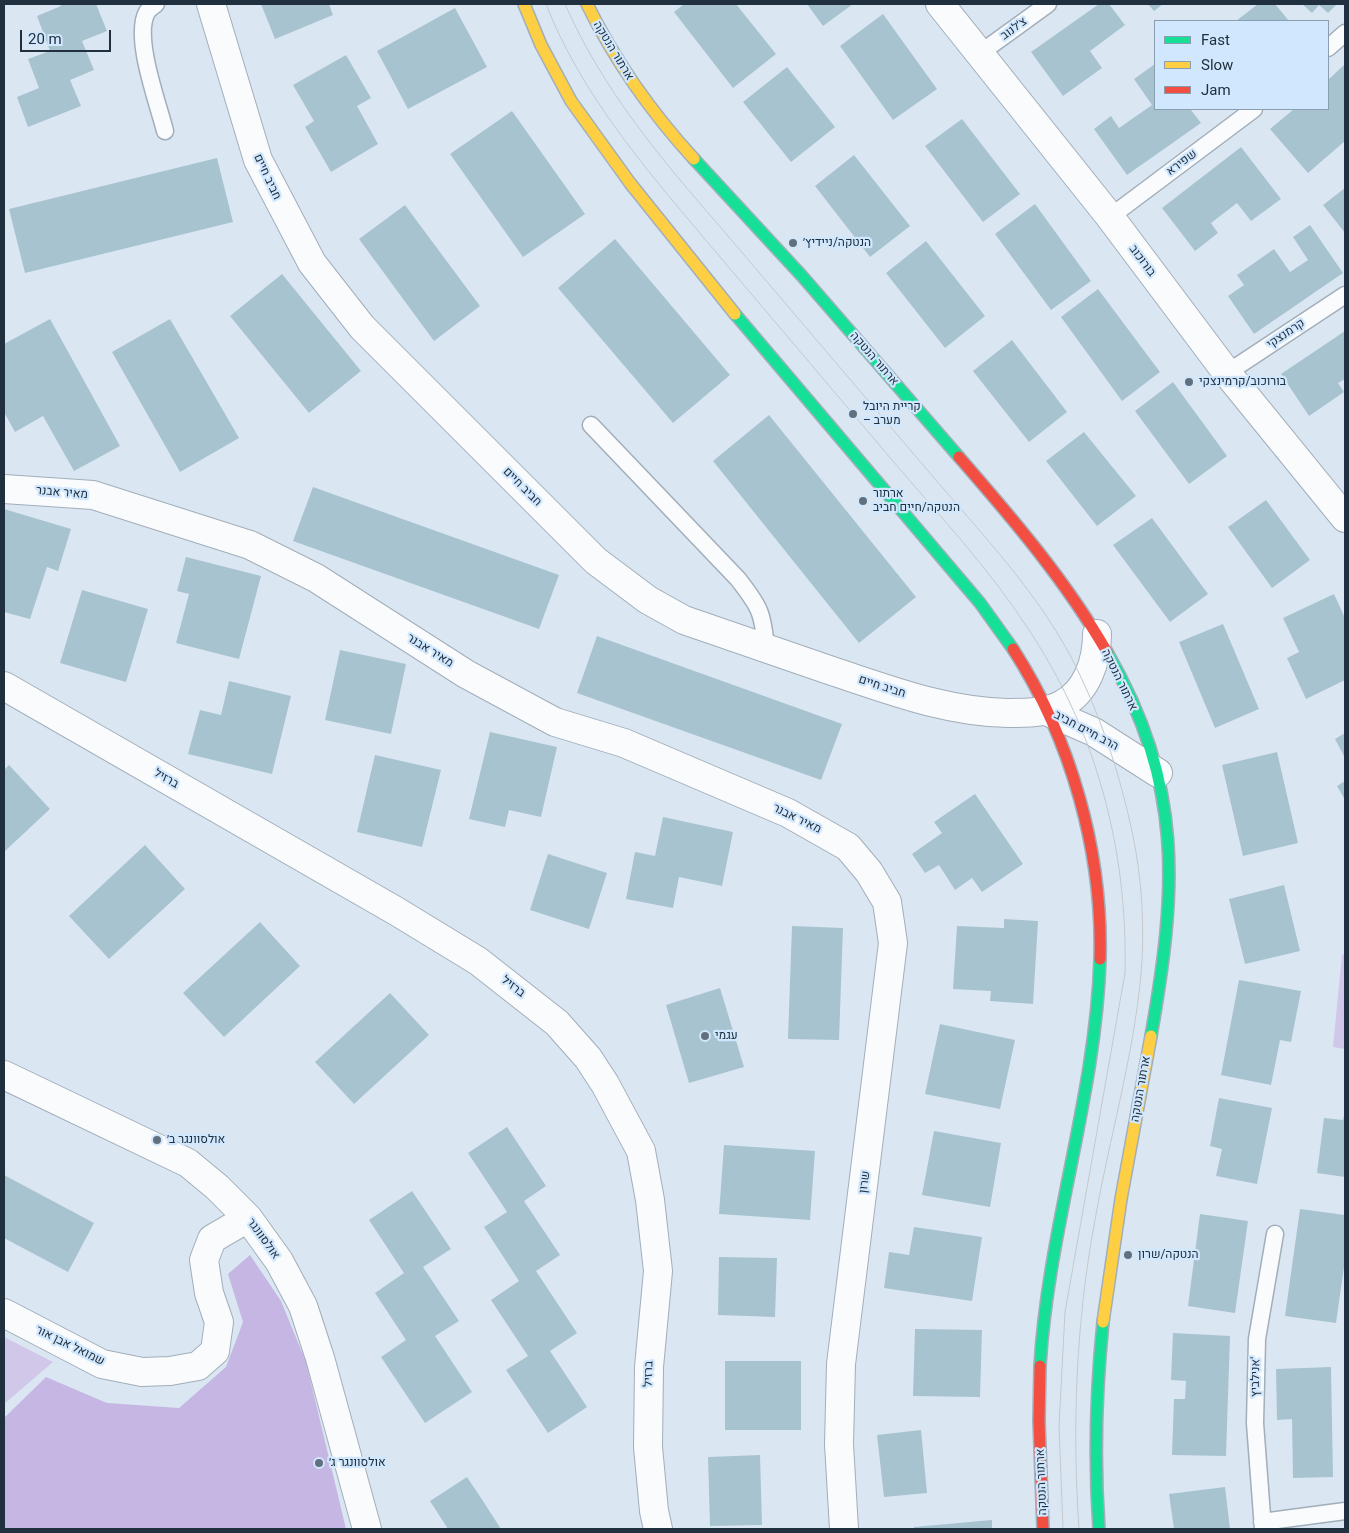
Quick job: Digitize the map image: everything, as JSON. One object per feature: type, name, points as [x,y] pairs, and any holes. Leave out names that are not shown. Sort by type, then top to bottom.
[{"type":"main road","name":"ארתור הנטקה","points":[[524,4],[560,80],[607,153],[732,311],[980,603],[1015,652],[1032,679],[1070,769],[1085,824],[1096,879],[1100,936],[1099,985],[1093,1042],[1044,1316],[1040,1381],[1043,1529]]},
{"type":"main road","name":"ארתור הנטקה","points":[[587,4],[600,32],[623,69],[666,130],[784,256],[996,500],[1047,562],[1097,634],[1131,702],[1158,773],[1167,817],[1171,856],[1169,900],[1152,1028],[1106,1295],[1099,1363],[1095,1437],[1099,1529]]},
{"type":"street","name":"חביב חיים","points":[[211,4],[258,160],[312,263],[362,327],[596,561],[648,600],[684,620],[929,703],[987,713],[1046,710]]},
{"type":"street","name":"בורוכוב","points":[[940,4],[1110,217],[1227,373],[1345,518]]},
{"type":"street","name":"מאיר אבנר","points":[[4,489],[93,495],[250,545],[316,578],[466,674],[555,722],[624,743],[779,809],[848,847]]},
{"type":"street","name":"הרב חיים חביב","points":[[1046,710],[1069,700],[1084,684],[1095,658],[1097,634]]},
{"type":"street","name":"ברזיל","points":[[4,686],[396,910],[478,961],[557,1023],[588,1058],[605,1084],[641,1151],[650,1200],[658,1271],[648,1367],[648,1447],[654,1511],[658,1529]]},
{"type":"street","name":"הרב חיים חביב","points":[[1046,710],[1094,732],[1158,773]]},
{"type":"street","name":"שרון","points":[[844,1529],[839,1444],[841,1364],[893,943],[887,902],[869,872],[848,847]]},
{"type":"street","name":"אולסוונגר","points":[[4,1075],[188,1163],[217,1186],[248,1218],[279,1261],[303,1306],[320,1358],[367,1529]]},
{"type":"street","name":"שמואל אבן אור","points":[[4,1313],[102,1364],[142,1372],[170,1371],[198,1366],[215,1351],[219,1322],[209,1293],[204,1260],[212,1239],[248,1218]]},
{"type":"lane","points":[[156,4],[148,12],[143,30],[144,46],[164,131]]},
{"type":"lane","name":"צ׳לנוב","points":[[979,54],[1048,4]]},
{"type":"lane","points":[[1329,47],[1345,33]]},
{"type":"lane","name":"שפירא","points":[[1110,217],[1253,110]]},
{"type":"lane","name":"קרמנצקי","points":[[1227,373],[1345,295]]},
{"type":"lane","points":[[591,425],[738,579],[754,599],[764,620],[766,649]]},
{"type":"lane","name":"אנילביץ'","points":[[1275,1234],[1257,1339],[1255,1423],[1263,1526],[1345,1512]]},
{"type":"shaded area","points":[[1345,954],[1345,1049],[1333,1047],[1342,955]]},
{"type":"shaded area","points":[[250,1255],[281,1301],[306,1362],[346,1529],[4,1529],[4,1418],[46,1377],[107,1403],[179,1408],[226,1367],[243,1322],[228,1274]]},
{"type":"shaded area","points":[[4,1337],[53,1362],[4,1404]]},
{"type":"building","points":[[60,4],[96,4],[107,31],[82,41],[94,70],[70,80],[81,106],[28,127],[17,97],[39,88],[28,59],[50,51],[37,16],[61,6]]},
{"type":"building","points":[[261,4],[329,4],[333,15],[275,39]]},
{"type":"building","points":[[684,4],[736,4],[776,54],[733,88],[674,12]]},
{"type":"building","points":[[807,4],[853,4],[823,26]]},
{"type":"building","points":[[1099,4],[1109,4],[1125,25],[1090,51],[1102,68],[1063,96],[1031,52]]},
{"type":"building","points":[[1148,4],[1163,4],[1154,11]]},
{"type":"building","points":[[1258,4],[1275,4],[1288,20],[1237,20]]},
{"type":"building","points":[[1302,4],[1337,4],[1328,13],[1319,5],[1312,13]]},
{"type":"building","points":[[455,8],[487,67],[408,109],[377,51]]},
{"type":"building","points":[[883,14],[937,89],[893,120],[840,46]]},
{"type":"building","points":[[346,55],[371,98],[357,106],[378,144],[331,172],[305,127],[314,121],[293,85]]},
{"type":"building","points":[[1345,64],[1345,141],[1308,173],[1270,129],[1293,110],[1329,110],[1329,79]]},
{"type":"building","points":[[1154,65],[1154,110],[1191,110],[1201,123],[1127,175],[1094,129],[1111,116],[1119,128],[1152,105],[1134,79]]},
{"type":"building","points":[[787,67],[835,127],[791,162],[743,102]]},
{"type":"building","points":[[512,111],[585,214],[523,257],[450,154]]},
{"type":"building","points":[[962,119],[1020,194],[983,222],[925,146]]},
{"type":"building","points":[[1241,147],[1281,199],[1251,221],[1237,203],[1211,223],[1218,233],[1195,251],[1162,208]]},
{"type":"building","points":[[854,155],[910,226],[870,257],[815,186]]},
{"type":"building","points":[[217,158],[233,222],[25,273],[9,209]]},
{"type":"building","points":[[1345,188],[1345,233],[1323,205]]},
{"type":"building","points":[[1035,204],[1091,281],[1051,310],[995,234]]},
{"type":"building","points":[[405,205],[480,306],[434,341],[359,239]]},
{"type":"building","points":[[1310,225],[1343,273],[1254,334],[1228,296],[1244,285],[1237,275],[1274,249],[1290,272],[1308,260],[1293,237]]},
{"type":"building","points":[[615,239],[730,375],[673,423],[558,288]]},
{"type":"building","points":[[926,241],[985,316],[945,348],[886,273]]},
{"type":"building","points":[[282,274],[361,371],[309,413],[230,316]]},
{"type":"building","points":[[1098,289],[1160,372],[1122,401],[1061,317]]},
{"type":"building","points":[[50,319],[120,446],[74,471],[43,416],[15,432],[4,412],[4,344]]},
{"type":"building","points":[[170,319],[239,438],[180,472],[112,352]]},
{"type":"building","points":[[1345,331],[1345,379],[1338,383],[1344,392],[1309,416],[1281,374]]},
{"type":"building","points":[[1012,340],[1067,412],[1029,442],[973,371]]},
{"type":"building","points":[[1173,382],[1227,456],[1189,484],[1135,411]]},
{"type":"building","points":[[769,415],[916,597],[859,643],[713,461]]},
{"type":"building","points":[[1084,432],[1136,496],[1097,526],[1046,461]]},
{"type":"building","points":[[313,487],[559,575],[539,629],[293,541]]},
{"type":"building","points":[[1266,500],[1310,560],[1272,588],[1228,527]]},
{"type":"building","points":[[4,509],[71,529],[58,571],[47,567],[30,619],[4,612]]},
{"type":"building","points":[[1152,518],[1208,594],[1170,622],[1113,545]]},
{"type":"building","points":[[186,557],[261,576],[239,659],[176,643],[189,594],[177,591]]},
{"type":"building","points":[[82,590],[148,609],[126,682],[60,663]]},
{"type":"building","points":[[1334,594],[1345,618],[1345,680],[1306,699],[1287,658],[1299,652],[1283,618]]},
{"type":"building","points":[[1223,624],[1259,709],[1215,728],[1179,642]]},
{"type":"building","points":[[597,636],[842,724],[821,780],[577,693]]},
{"type":"building","points":[[340,650],[406,664],[391,734],[325,720]]},
{"type":"building","points":[[229,681],[291,696],[272,774],[188,754],[200,710],[221,715]]},
{"type":"building","points":[[490,732],[557,747],[541,817],[509,810],[505,827],[469,819]]},
{"type":"building","points":[[1345,733],[1345,758],[1335,739]]},
{"type":"building","points":[[1277,752],[1298,843],[1243,856],[1222,765]]},
{"type":"building","points":[[375,755],[441,770],[422,847],[357,832]]},
{"type":"building","points":[[9,765],[50,809],[4,852],[4,770]]},
{"type":"building","points":[[1345,781],[1345,800],[1337,786]]},
{"type":"building","points":[[975,794],[1023,864],[982,892],[972,878],[955,890],[939,865],[925,873],[912,854],[942,833],[934,822]]},
{"type":"building","points":[[663,817],[733,832],[722,886],[679,877],[673,908],[626,899],[635,852],[655,856]]},
{"type":"building","points":[[145,845],[185,889],[109,959],[69,916]]},
{"type":"building","points":[[548,854],[607,873],[589,929],[530,910]]},
{"type":"building","points":[[1284,885],[1300,951],[1245,964],[1229,899]]},
{"type":"building","points":[[1004,919],[1038,921],[1033,1004],[990,1001],[991,991],[953,989],[957,926],[1004,928]]},
{"type":"building","points":[[260,922],[300,966],[224,1037],[183,993]]},
{"type":"building","points":[[792,926],[843,928],[839,1040],[788,1039]]},
{"type":"building","points":[[1239,980],[1301,991],[1291,1042],[1280,1040],[1271,1085],[1221,1075]]},
{"type":"building","name":"עגמי","points":[[720,988],[744,1067],[689,1083],[666,1005]]},
{"type":"building","points":[[390,993],[429,1035],[354,1104],[315,1062]]},
{"type":"building","points":[[940,1024],[1015,1040],[1000,1109],[925,1094]]},
{"type":"building","points":[[1219,1098],[1272,1108],[1257,1184],[1216,1176],[1222,1149],[1210,1146]]},
{"type":"building","points":[[1344,1116],[1345,1177],[1317,1173],[1324,1118],[1343,1120]]},
{"type":"building","points":[[507,1127],[546,1186],[524,1201],[560,1255],[536,1271],[577,1333],[550,1351],[587,1407],[548,1433],[506,1370],[528,1356],[491,1300],[519,1281],[484,1227],[507,1212],[468,1153]]},
{"type":"building","points":[[934,1131],[1001,1143],[990,1207],[922,1195]]},
{"type":"building","points":[[724,1145],[815,1151],[810,1220],[719,1214]]},
{"type":"building","points":[[4,1175],[94,1223],[68,1272],[4,1238]]},
{"type":"building","points":[[412,1191],[451,1249],[423,1267],[459,1321],[435,1336],[472,1392],[425,1423],[381,1357],[406,1340],[375,1293],[404,1273],[369,1220]]},
{"type":"building","points":[[1300,1209],[1345,1215],[1345,1260],[1336,1323],[1285,1316]]},
{"type":"building","points":[[1200,1214],[1248,1221],[1235,1313],[1188,1306]]},
{"type":"building","points":[[914,1227],[982,1237],[972,1301],[884,1288],[889,1252],[909,1255]]},
{"type":"building","points":[[719,1257],[777,1258],[775,1317],[718,1315]]},
{"type":"building","points":[[915,1329],[982,1330],[980,1397],[913,1396]]},
{"type":"building","points":[[1173,1333],[1230,1336],[1226,1456],[1172,1455],[1174,1399],[1185,1399],[1186,1381],[1171,1380]]},
{"type":"building","points":[[725,1361],[801,1361],[801,1430],[725,1430]]},
{"type":"building","points":[[1331,1367],[1333,1477],[1293,1478],[1292,1419],[1277,1420],[1276,1369]]},
{"type":"building","points":[[921,1430],[927,1493],[884,1497],[877,1435]]},
{"type":"building","points":[[760,1455],[762,1525],[710,1526],[708,1457]]},
{"type":"building","points":[[467,1477],[501,1529],[448,1529],[430,1501]]},
{"type":"building","points":[[1225,1487],[1230,1529],[1174,1529],[1169,1494]]},
{"type":"building","points":[[992,1520],[992,1529],[914,1529],[914,1527]]},
{"type":"tram line","points":[[546,4],[577,68],[595,98],[637,156],[996,583],[1027,627],[1051,666],[1072,707],[1089,749],[1103,792],[1114,836],[1121,881],[1125,973],[1065,1312],[1059,1426],[1063,1529]]},
{"type":"tram line","points":[[565,4],[580,35],[615,94],[656,150],[1005,561],[1041,608],[1071,657],[1091,700],[1108,744],[1133,836],[1139,870],[1143,940],[1138,1004],[1133,1035],[1095,1220],[1084,1296],[1077,1374],[1076,1413],[1079,1529]]},
{"type":"traffic: fast","points":[[694,159],[802,276],[959,457]]},
{"type":"traffic: fast","points":[[735,314],[980,603],[1013,649]]},
{"type":"traffic: fast","points":[[1107,652],[1132,701],[1150,748],[1162,794],[1168,839],[1169,885],[1166,933],[1151,1036]]},
{"type":"traffic: fast","points":[[1040,1366],[1052,1264],[1090,1061],[1097,1010],[1100,959]]},
{"type":"traffic: fast","points":[[1099,1529],[1096,1425],[1103,1322]]},
{"type":"traffic: slow","points":[[524,4],[541,45],[571,101],[630,183],[735,314]]},
{"type":"traffic: slow","points":[[587,4],[609,46],[635,85],[663,123],[694,159]]},
{"type":"traffic: slow","points":[[1103,1322],[1121,1199],[1151,1036]]},
{"type":"traffic: jam","points":[[959,457],[1019,527],[1056,575],[1107,652]]},
{"type":"traffic: jam","points":[[1013,649],[1034,684],[1051,720],[1067,758],[1079,798],[1096,878],[1100,919],[1100,959]]},
{"type":"traffic: jam","points":[[1040,1366],[1039,1421],[1043,1529]]},
{"type":"place","name":"הנטקה/ניידיץ׳","points":[[793,243]]},
{"type":"place","name":"בורוכוב/קרמינצקי","points":[[1189,382]]},
{"type":"place","name":"קריית היובל – מערב","points":[[853,414]]},
{"type":"place","name":"ארתור הנטקה/חיים חביב","points":[[863,501]]},
{"type":"place","name":"עגמי","points":[[705,1036]]},
{"type":"place","name":"אולסוונגר ב׳","points":[[157,1140]]},
{"type":"place","name":"הנטקה/שרון","points":[[1128,1255]]},
{"type":"place","name":"אולסוונגר ג׳","points":[[319,1463]]}]
